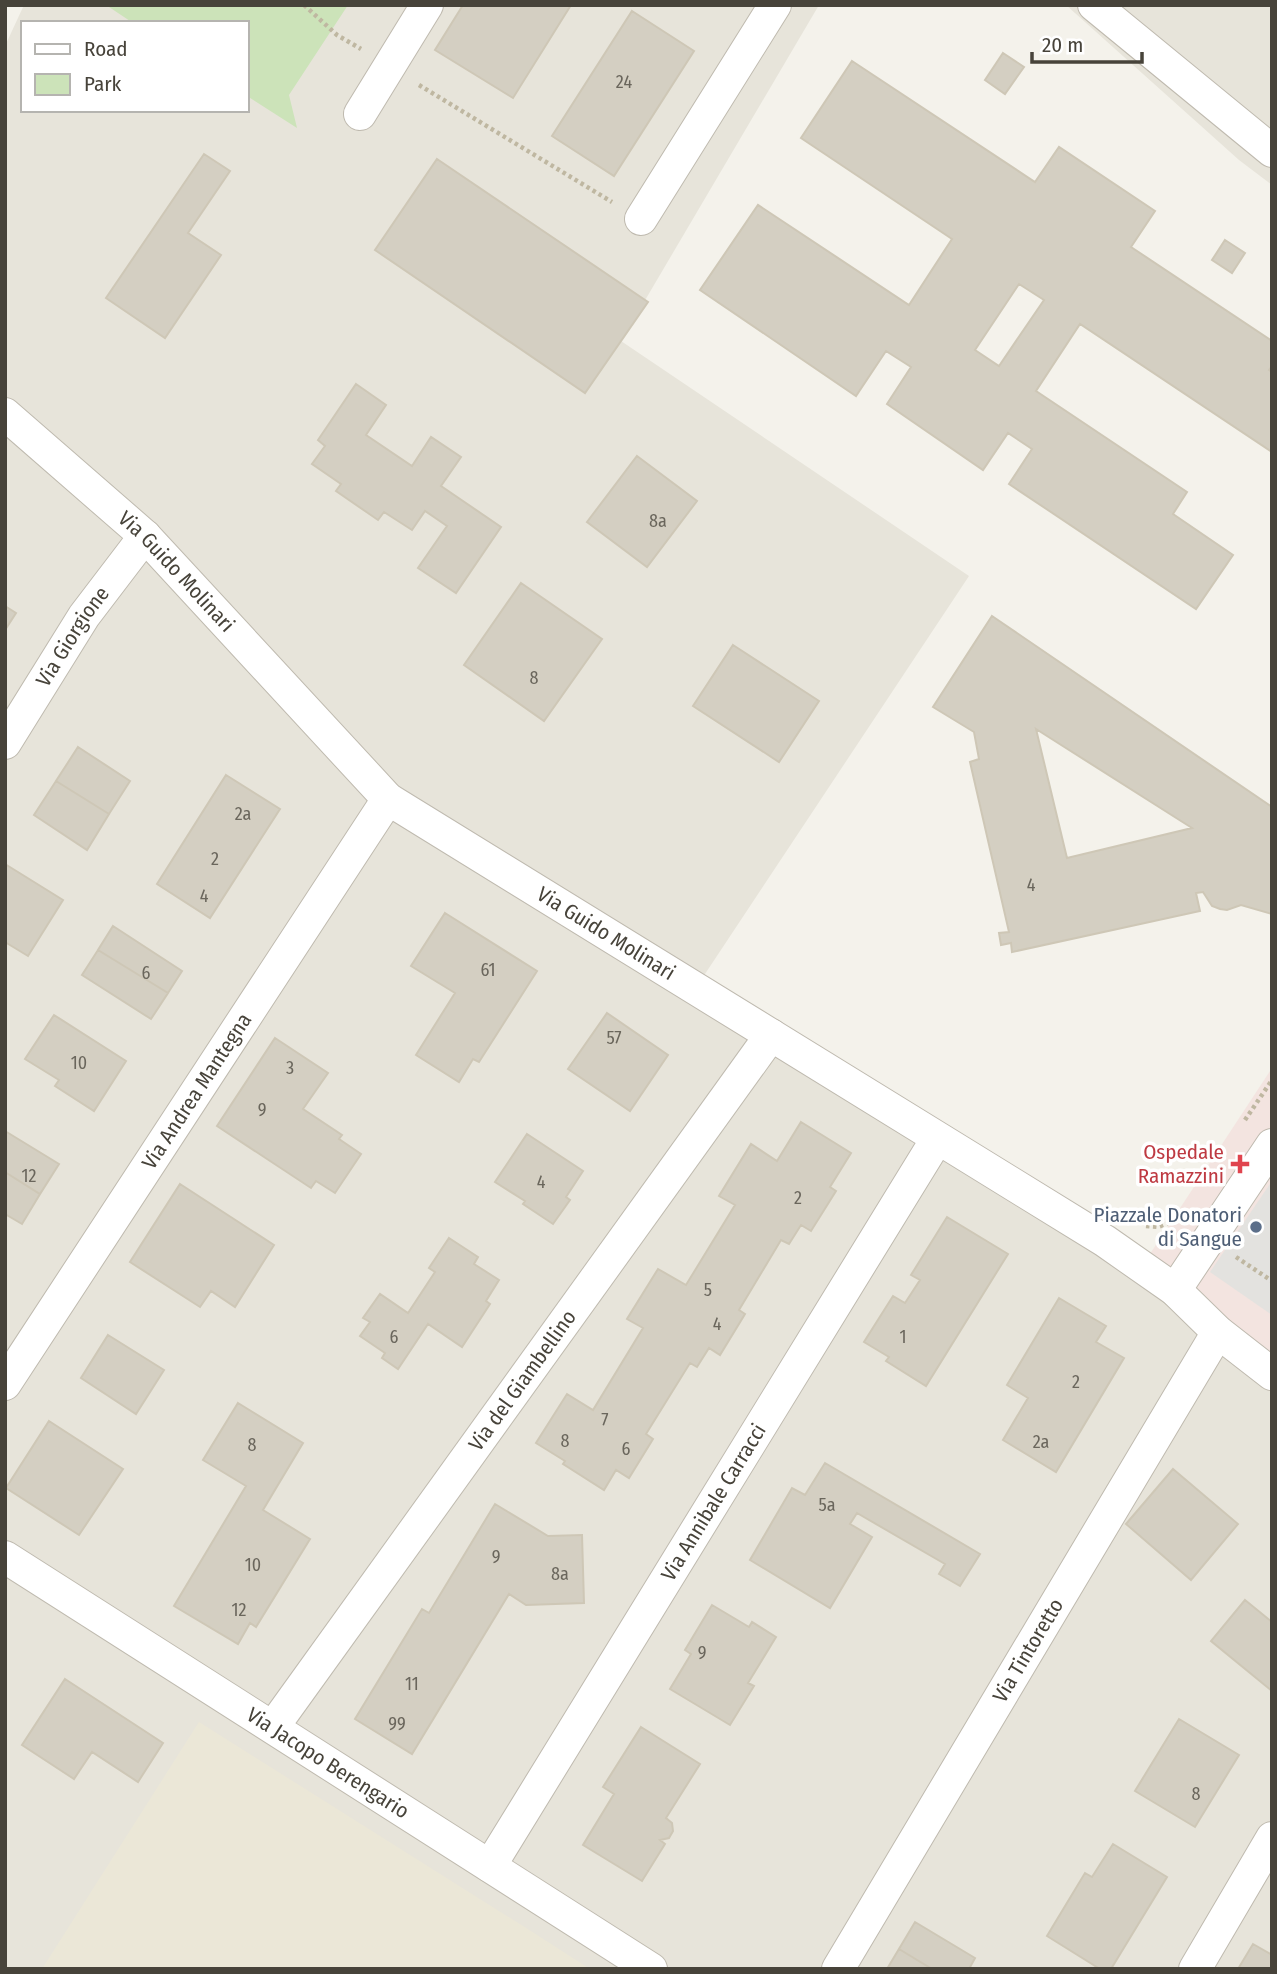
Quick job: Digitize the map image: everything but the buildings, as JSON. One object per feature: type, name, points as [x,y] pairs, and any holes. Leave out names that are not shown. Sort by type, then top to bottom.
[{"type":"street","points":[[360,114],[427,5]]},
{"type":"street","points":[[641,219],[775,5]]},
{"type":"street","points":[[1094,5],[1134,18],[1272,151]]},
{"type":"street","name":"Via Guido Molinari","points":[[5,414],[145,536],[387,799],[1105,1241],[1175,1290],[1218,1332],[1272,1374]]},
{"type":"street","name":"Via Giorgione","points":[[5,743],[84,616],[145,536]]},
{"type":"street","name":"Via Andrea Mantegna","points":[[5,1384],[387,799]]},
{"type":"street","name":"Via del Giambellino","points":[[273,1727],[771,1035]]},
{"type":"street","name":"Via Annibale Carracci","points":[[490,1866],[937,1139]]},
{"type":"street","points":[[1175,1290],[1272,1145]]},
{"type":"street","name":"Via Tintoretto","points":[[838,1969],[1218,1332]]},
{"type":"street","name":"Via Jacopo Berengario","points":[[5,1557],[651,1969]]},
{"type":"street","points":[[1195,1969],[1272,1838]]},
{"type":"path","points":[[304,5],[337,35],[641,219]]},
{"type":"shaded area","points":[[24,5],[819,5],[621,341],[969,576],[703,977],[1272,1374],[1272,1969],[5,1969],[5,46]]},
{"type":"shaded area","points":[[1066,5],[1272,5],[1272,185],[1239,160]]},
{"type":"shaded area","name":"Ospedale Ramazzini","points":[[1272,1068],[1272,1374],[1146,1260]]},
{"type":"shaded area","name":"Piazzale Donatori di Sangue","points":[[1272,1181],[1272,1315],[1210,1272]]},
{"type":"shaded area","points":[[199,1722],[534,1933],[590,1969],[42,1969]]},
{"type":"green space","points":[[106,5],[348,5],[289,95],[297,128],[248,97],[248,21],[130,21]]},
{"type":"place","name":"Ospedale Ramazzini","points":[[1240,1164]]},
{"type":"place","name":"Piazzale Donatori di Sangue","points":[[1256,1227]]}]
